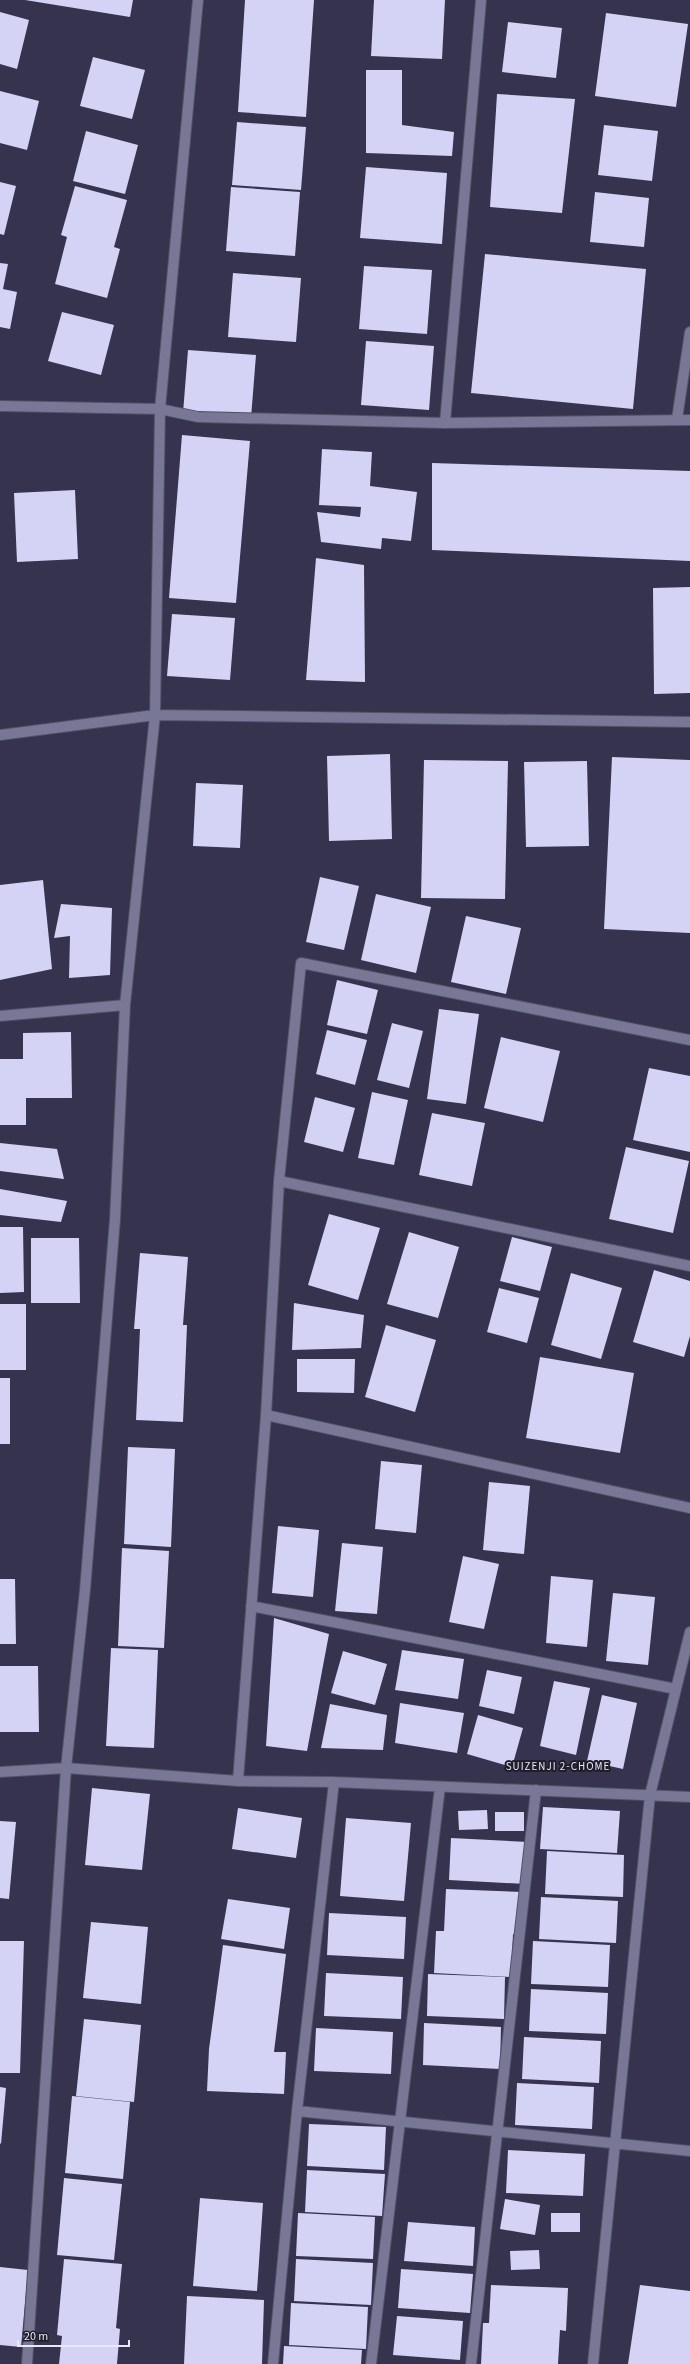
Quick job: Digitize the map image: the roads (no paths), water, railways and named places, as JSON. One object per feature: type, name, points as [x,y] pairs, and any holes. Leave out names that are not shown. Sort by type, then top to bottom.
[{"type":"street","points":[[27,2364],[66,1768],[85,1590],[113,1243],[125,1005],[155,715],[160,409],[198,0]]},
{"type":"street","points":[[445,423],[481,0]]},
{"type":"street","points":[[678,419],[690,332]]},
{"type":"street","points":[[0,406],[160,409],[198,417],[445,423],[690,420]]},
{"type":"street","points":[[0,735],[155,715],[690,722]]},
{"type":"street","points":[[238,1781],[266,1415],[279,1181],[301,963],[690,1040]]},
{"type":"street","points":[[0,1016],[125,1005]]},
{"type":"street","points":[[279,1181],[690,1266]]},
{"type":"street","points":[[266,1415],[690,1508]]},
{"type":"street","points":[[251,1606],[676,1689]]},
{"type":"street","points":[[593,2364],[650,1795],[690,1632]]},
{"type":"street","points":[[0,1772],[66,1768],[238,1781],[334,1782],[690,1797]]},
{"type":"street","points":[[273,2364],[297,2111],[334,1782]]},
{"type":"street","points":[[371,2364],[440,1787]]},
{"type":"street","points":[[470,2364],[498,2132],[536,1790]]},
{"type":"street","points":[[297,2111],[690,2151]]},
{"type":"district","name":"SUIZENJI 2-CHOME","points":[[558,1766]]}]
